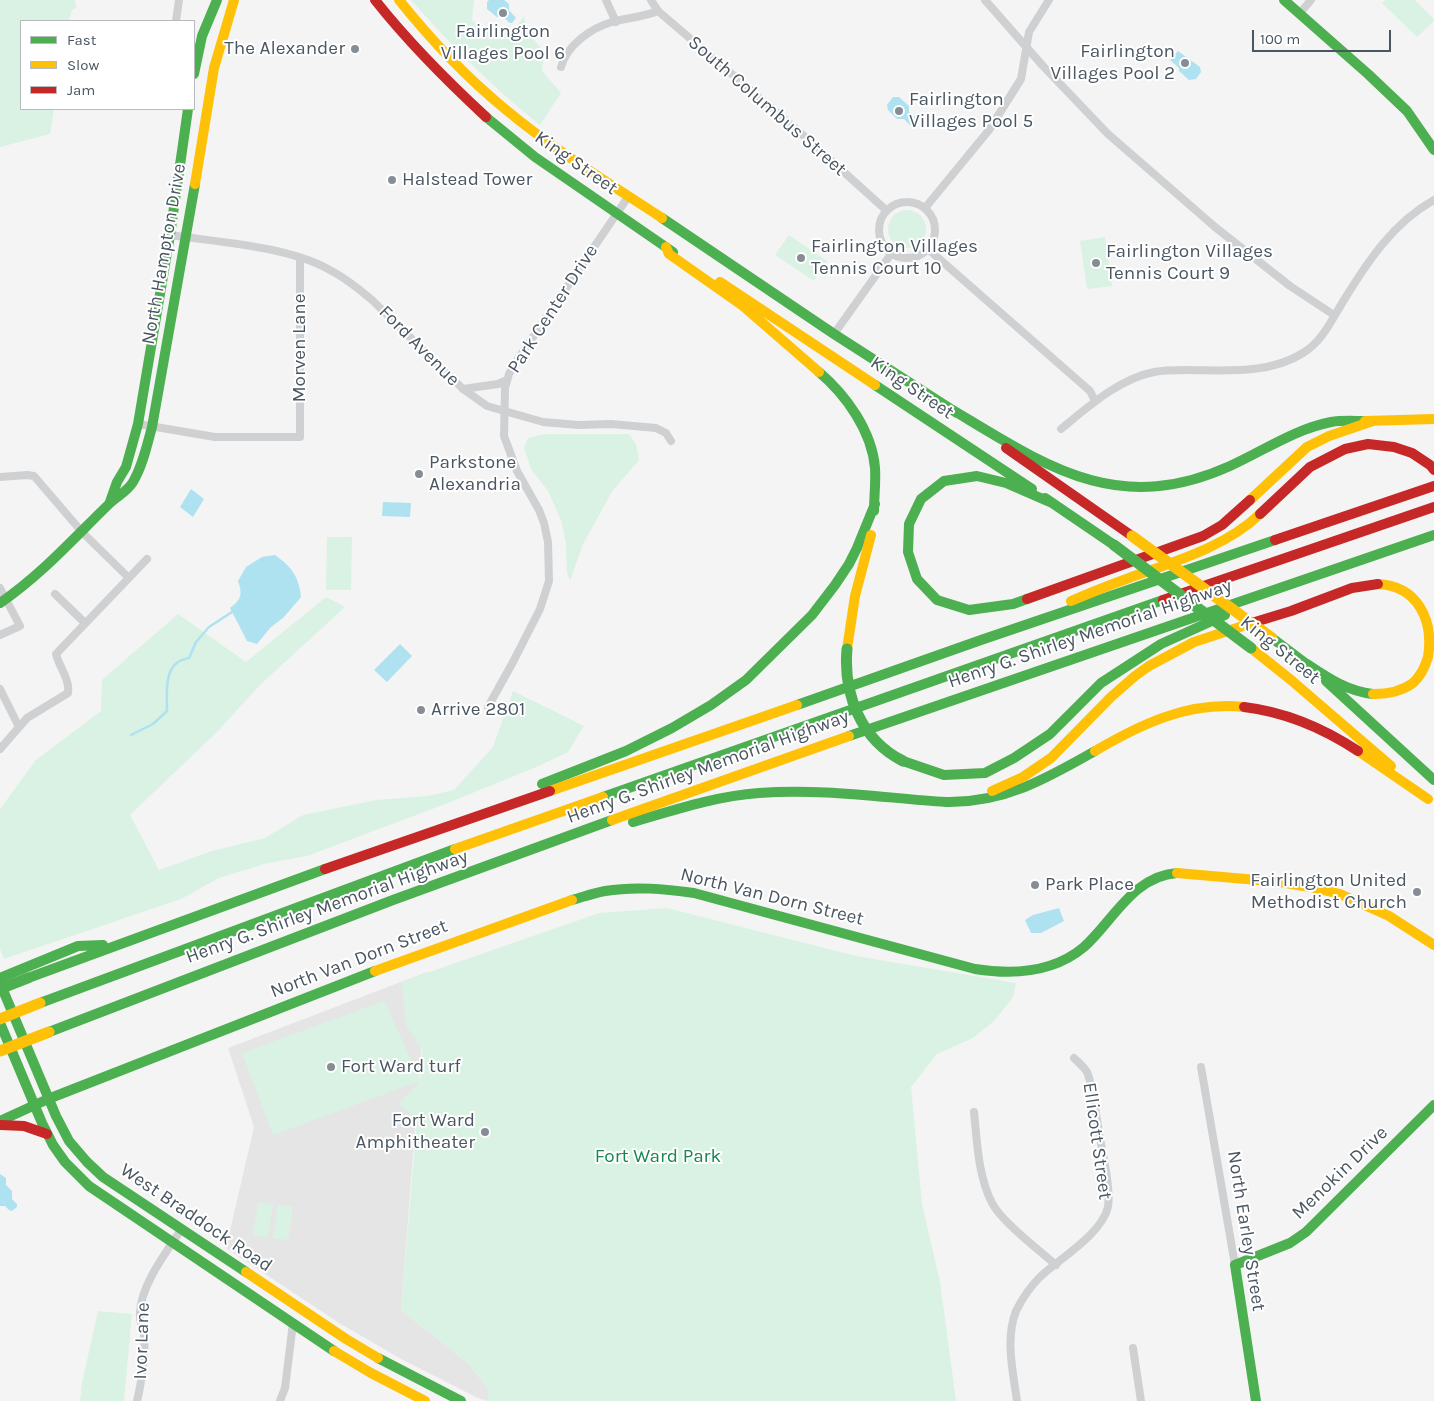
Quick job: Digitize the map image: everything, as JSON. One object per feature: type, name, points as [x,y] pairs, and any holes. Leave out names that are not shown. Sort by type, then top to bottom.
[{"type":"main road","points":[[195,69],[202,35],[217,0]]},
{"type":"main road","name":"North Hampton Drive","points":[[3,601],[22,589],[82,532],[110,502],[129,489],[148,446],[214,68],[234,0]]},
{"type":"main road","name":"King Street","points":[[375,0],[437,72],[493,124],[535,157],[666,247],[832,355],[1114,545],[1292,680],[1431,801]]},
{"type":"main road","name":"King Street","points":[[399,0],[412,18],[467,77],[545,142],[578,162],[834,334],[952,408],[1064,490],[1132,536],[1307,664],[1434,780]]},
{"type":"main road","points":[[1284,0],[1407,112],[1434,150]]},
{"type":"main road","name":"North Hampton Drive","points":[[110,502],[117,482],[126,467],[138,424],[170,235],[188,110]]},
{"type":"main road","points":[[666,247],[669,254],[744,306],[831,382],[846,399],[861,423],[872,453],[875,468],[875,504],[872,529],[855,596],[845,664],[851,700],[865,729],[887,752],[912,765],[944,775],[985,773],[1014,758],[1050,734],[1101,682],[1161,644],[1306,579]]},
{"type":"main road","points":[[952,408],[1028,455],[1073,475],[1110,485],[1139,487],[1168,485],[1196,479],[1237,462],[1290,435],[1330,422],[1434,419]]},
{"type":"main road","points":[[1052,503],[1020,488],[985,477],[962,477],[938,484],[921,499],[911,518],[906,542],[910,566],[923,587],[931,595],[944,603],[960,609],[975,611],[996,609],[1013,604],[1203,536],[1222,525],[1307,448],[1329,436],[1373,421]]},
{"type":"main road","points":[[976,642],[1125,578],[1201,552],[1251,523],[1310,467],[1344,450],[1368,444],[1394,447],[1412,454],[1430,465],[1434,470]]},
{"type":"main road","name":"Henry G. Shirley Memorial Highway","points":[[0,989],[26,973],[118,944],[376,851],[839,692],[976,642],[1434,486]]},
{"type":"main road","points":[[376,851],[626,751],[672,728],[718,700],[746,680],[812,615],[849,564],[864,535],[875,504]]},
{"type":"main road","points":[[0,1019],[258,921],[547,816],[837,716],[1187,591],[1434,507]]},
{"type":"main road","name":"Henry G. Shirley Memorial Highway","points":[[0,1051],[305,933],[865,729],[1434,535]]},
{"type":"main road","points":[[946,802],[981,795],[1006,786],[1028,774],[1053,757],[1073,735],[1134,677],[1162,658],[1195,642],[1293,611],[1347,589],[1375,583],[1401,590],[1417,599],[1432,627],[1433,643],[1431,654],[1420,675],[1411,683],[1382,696],[1361,693],[1342,686],[1307,664]]},
{"type":"main road","points":[[489,865],[721,797],[756,792],[786,792],[946,802],[987,800],[1018,792],[1068,768],[1103,746],[1158,718],[1191,709],[1229,705],[1262,708],[1295,717],[1318,726],[1374,761],[1431,801]]},
{"type":"main road","name":"North Van Dorn Street","points":[[0,1123],[48,1099],[182,1045],[439,947],[572,900],[614,890],[654,888],[694,893],[975,969],[1001,974],[1036,970],[1065,959],[1082,947],[1135,891],[1145,884],[1169,874],[1196,874],[1268,880],[1304,885],[1338,894],[1395,919],[1434,945]]},
{"type":"main road","points":[[0,978],[26,973]]},
{"type":"main road","name":"West Braddock Road","points":[[0,983],[48,1099],[69,1141],[103,1177],[353,1343],[396,1368],[461,1401]]},
{"type":"main road","name":"West Braddock Road","points":[[0,1023],[47,1134],[65,1162],[89,1186],[293,1323],[370,1372],[425,1401]]},
{"type":"main road","name":"Menokin Drive","points":[[1235,1265],[1290,1242],[1306,1232],[1434,1105]]},
{"type":"main road","points":[[0,1123],[37,1129],[47,1134]]},
{"type":"main road","name":"North Earley Street","points":[[1235,1265],[1256,1401]]},
{"type":"street","points":[[176,20],[180,0]]},
{"type":"street","points":[[606,0],[616,22]]},
{"type":"street","name":"South Columbus Street","points":[[651,0],[658,11],[795,128],[886,210]]},
{"type":"street","points":[[985,0],[1103,129],[1215,227],[1290,286],[1334,316]]},
{"type":"street","points":[[924,208],[989,130],[1021,79],[1029,32],[1049,0]]},
{"type":"street","points":[[1300,13],[1311,0]]},
{"type":"street","points":[[561,67],[572,47],[581,38],[599,28],[616,22],[658,11]]},
{"type":"street","name":"Park Center Drive","points":[[488,707],[540,609],[549,580],[550,570],[548,542],[544,523],[539,510],[520,478],[510,456],[504,436],[507,380],[516,362],[628,197]]},
{"type":"street","points":[[1062,429],[1095,401],[1138,377],[1153,372],[1248,370],[1287,362],[1305,352],[1323,336],[1369,259],[1385,240],[1407,219],[1434,200]]},
{"type":"street","points":[[904,202],[918,204],[924,208],[932,218],[935,228],[934,240],[928,249],[919,256],[910,258],[891,254],[883,247],[878,234],[880,218],[894,204],[904,202]]},
{"type":"street","name":"Ford Avenue","points":[[170,235],[273,251],[300,258],[328,269],[356,286],[394,320],[462,389],[488,406],[504,412],[556,424],[611,424],[656,428],[666,433],[671,441]]},
{"type":"street","points":[[928,249],[1090,391],[1095,401]]},
{"type":"street","points":[[834,334],[891,254]]},
{"type":"street","name":"Morven Lane","points":[[152,427],[215,437],[300,437],[300,258]]},
{"type":"street","points":[[462,389],[498,384],[507,380]]},
{"type":"street","points":[[138,424],[152,427]]},
{"type":"street","points":[[0,477],[27,474],[34,476],[82,532],[129,578]]},
{"type":"street","points":[[0,749],[27,718],[68,693],[67,680],[56,654],[147,560]]},
{"type":"street","points":[[0,588],[3,601],[20,626],[0,635]]},
{"type":"street","points":[[55,594],[85,623]]},
{"type":"street","points":[[0,689],[19,727]]},
{"type":"street","name":"Ellicott Street","points":[[1017,1401],[1011,1349],[1012,1323],[1022,1300],[1033,1285],[1075,1249],[1099,1225],[1108,1208],[1108,1190],[1093,1097],[1087,1072],[1074,1058]]},
{"type":"street","name":"North Earley Street","points":[[1201,1067],[1235,1265]]},
{"type":"street","points":[[974,1112],[980,1163],[992,1204],[1001,1216],[1056,1265]]},
{"type":"street","name":"Ivor Lane","points":[[137,1401],[141,1387],[144,1336],[140,1316],[143,1296],[151,1279],[181,1230]]},
{"type":"street","points":[[280,1401],[285,1388],[293,1323]]},
{"type":"street","points":[[1132,1348],[1141,1401]]},
{"type":"shaded area","points":[[427,972],[401,1310],[468,1363],[489,1390],[488,1401],[478,1398],[403,1360],[339,1323],[226,1248],[254,1127],[228,1048]]},
{"type":"green space","points":[[0,0],[75,0],[76,8],[72,10],[69,20],[20,20],[20,110],[54,110],[50,134],[0,147]]},
{"type":"green space","points":[[411,0],[474,0],[472,20],[486,33],[494,25],[515,29],[524,16],[527,31],[544,52],[542,71],[561,93],[540,125],[505,96],[473,65]]},
{"type":"green space","points":[[1385,0],[1415,0],[1434,21],[1417,37],[1382,3]]},
{"type":"green space","points":[[907,210],[920,216],[926,229],[920,242],[907,248],[894,242],[888,229],[894,216]]},
{"type":"green space","name":"Fairlington Villages Tennis Court 10","points":[[789,235],[827,261],[814,281],[775,255]]},
{"type":"green space","name":"Fairlington Villages Tennis Court 9","points":[[1105,237],[1112,286],[1087,289],[1080,241]]},
{"type":"green space","points":[[545,434],[629,434],[636,444],[639,460],[613,490],[583,544],[570,581],[567,573],[566,544],[561,520],[548,491],[531,469],[524,448],[528,438]]},
{"type":"green space","points":[[327,537],[352,537],[351,590],[326,590]]},
{"type":"green space","points":[[326,597],[345,607],[260,685],[217,732],[130,815],[159,870],[212,851],[265,838],[303,815],[376,800],[427,796],[454,790],[493,747],[513,691],[584,726],[568,752],[448,803],[307,856],[268,863],[219,878],[181,899],[4,959],[0,949],[0,809],[36,760],[101,711],[102,680],[178,614],[246,662]]},
{"type":"green space","name":"Fort Ward Park","points":[[667,908],[856,956],[1016,983],[1013,997],[994,1021],[973,1038],[937,1054],[911,1087],[922,1204],[940,1282],[956,1401],[488,1401],[489,1390],[468,1363],[401,1310],[417,1119],[399,1104],[420,1081],[273,1135],[242,1053],[384,1001],[420,1079],[422,1049],[407,1027],[401,982],[599,913]]},
{"type":"green space","points":[[258,1202],[273,1204],[268,1237],[253,1235]]},
{"type":"green space","points":[[278,1205],[293,1207],[288,1240],[273,1238]]},
{"type":"green space","points":[[98,1311],[132,1314],[124,1401],[80,1401],[82,1383]]},
{"type":"water","name":"Fairlington Villages Pool 6","points":[[489,0],[504,0],[509,4],[509,10],[516,18],[512,23],[503,17],[497,17],[487,9],[487,2]]},
{"type":"water","name":"Fairlington Villages Pool 2","points":[[1178,51],[1200,67],[1201,72],[1196,79],[1189,80],[1170,60]]},
{"type":"water","name":"Fairlington Villages Pool 5","points":[[893,97],[899,97],[909,106],[909,112],[917,118],[913,125],[910,125],[904,119],[897,119],[888,110],[887,105]]},
{"type":"water","points":[[191,489],[204,499],[193,517],[180,507]]},
{"type":"water","points":[[383,502],[411,503],[410,517],[382,516]]},
{"type":"water","points":[[275,555],[294,573],[301,597],[257,644],[247,641],[230,608],[237,602],[240,596],[238,581],[246,567],[262,557]]},
{"type":"water","points":[[400,644],[412,656],[387,682],[374,670]]},
{"type":"water","points":[[1059,908],[1064,921],[1041,933],[1031,933],[1025,920],[1033,915]]},
{"type":"water","points":[[0,1174],[6,1178],[6,1185],[12,1191],[12,1199],[17,1204],[17,1207],[12,1211],[5,1206],[0,1206]]},
{"type":"waterway","points":[[131,735],[153,724],[167,711],[167,685],[170,671],[180,661],[189,658],[196,642],[209,627],[232,612]]},
{"type":"traffic: fast","points":[[195,69],[202,36],[217,0]]},
{"type":"traffic: fast","points":[[1284,0],[1407,111],[1434,150]]},
{"type":"traffic: fast","points":[[110,502],[117,482],[126,467],[138,424],[170,235],[188,110]]},
{"type":"traffic: fast","points":[[486,117],[535,157],[673,252]]},
{"type":"traffic: fast","points":[[0,603],[29,581],[108,505],[128,489],[133,482],[144,455],[152,427],[195,184]]},
{"type":"traffic: fast","points":[[662,218],[834,334],[957,413]]},
{"type":"traffic: fast","points":[[819,372],[848,403],[863,427],[869,441],[875,468],[874,511]]},
{"type":"traffic: fast","points":[[875,385],[1032,489]]},
{"type":"traffic: fast","points":[[951,409],[1051,466],[1084,478],[1117,485],[1152,487],[1189,481],[1230,466],[1292,435],[1318,425],[1335,421],[1365,421]]},
{"type":"traffic: fast","points":[[1027,599],[1013,604],[969,610],[937,600],[917,579],[908,552],[909,524],[921,499],[944,481],[977,476],[1006,483],[1052,503]]},
{"type":"traffic: fast","points":[[1045,498],[1114,545]]},
{"type":"traffic: fast","points":[[542,784],[626,751],[672,728],[711,705],[746,680],[812,615],[835,585],[857,548],[875,504]]},
{"type":"traffic: fast","points":[[849,736],[1434,535]]},
{"type":"traffic: fast","points":[[797,705],[1275,540]]},
{"type":"traffic: fast","points":[[1114,545],[1251,648]]},
{"type":"traffic: fast","points":[[603,797],[1163,600]]},
{"type":"traffic: fast","points":[[903,761],[944,775],[985,773],[1014,758],[1050,734],[1101,683],[1161,644],[1225,615]]},
{"type":"traffic: fast","points":[[1272,638],[1313,669]]},
{"type":"traffic: fast","points":[[847,649],[848,683],[858,714],[876,741],[888,752],[903,761]]},
{"type":"traffic: fast","points":[[1307,664],[1346,687],[1373,694]]},
{"type":"traffic: fast","points":[[1326,681],[1434,780]]},
{"type":"traffic: fast","points":[[633,822],[711,800],[759,793],[829,793],[946,802],[987,798],[1006,794],[1042,780],[1095,751]]},
{"type":"traffic: fast","points":[[49,1032],[393,900],[612,820]]},
{"type":"traffic: fast","points":[[40,1003],[455,849]]},
{"type":"traffic: fast","points":[[28,978],[325,869]]},
{"type":"traffic: fast","points":[[572,900],[616,889],[661,889],[694,893],[975,969],[1018,972],[1046,967],[1072,956],[1095,936],[1136,891],[1148,882],[1162,876],[1177,873]]},
{"type":"traffic: fast","points":[[0,978],[78,946],[103,945]]},
{"type":"traffic: fast","points":[[0,1121],[48,1099],[375,971]]},
{"type":"traffic: fast","points":[[0,989],[28,978]]},
{"type":"traffic: fast","points":[[0,983],[56,1116],[69,1141],[103,1177],[246,1272]]},
{"type":"traffic: fast","points":[[0,1023],[53,1145],[65,1162],[89,1186],[334,1351]]},
{"type":"traffic: fast","points":[[1256,1401],[1235,1265],[1290,1243],[1306,1232],[1434,1105]]},
{"type":"traffic: fast","points":[[378,1358],[461,1401]]},
{"type":"traffic: slow","points":[[195,184],[214,68],[234,0]]},
{"type":"traffic: slow","points":[[399,0],[449,58],[505,109],[562,152],[662,218]]},
{"type":"traffic: slow","points":[[666,247],[669,254],[743,306],[819,372]]},
{"type":"traffic: slow","points":[[720,282],[875,385]]},
{"type":"traffic: slow","points":[[1365,421],[1434,419]]},
{"type":"traffic: slow","points":[[1250,500],[1307,447],[1329,436],[1373,421]]},
{"type":"traffic: slow","points":[[1071,601],[1215,545],[1246,526],[1260,514]]},
{"type":"traffic: slow","points":[[847,649],[855,596],[871,535]]},
{"type":"traffic: slow","points":[[1132,536],[1272,638]]},
{"type":"traffic: slow","points":[[1373,694],[1394,692],[1404,689],[1413,683],[1426,664],[1429,643],[1425,618],[1413,598],[1392,586],[1378,584]]},
{"type":"traffic: slow","points":[[992,791],[1023,777],[1051,758],[1111,697],[1149,666],[1194,642],[1255,622]]},
{"type":"traffic: slow","points":[[1251,648],[1391,766]]},
{"type":"traffic: slow","points":[[550,791],[797,705]]},
{"type":"traffic: slow","points":[[1095,751],[1130,732],[1185,711],[1224,706],[1244,707]]},
{"type":"traffic: slow","points":[[612,820],[849,736]]},
{"type":"traffic: slow","points":[[1358,751],[1428,799]]},
{"type":"traffic: slow","points":[[455,849],[603,797]]},
{"type":"traffic: slow","points":[[1177,873],[1280,882],[1340,894],[1389,916],[1434,945]]},
{"type":"traffic: slow","points":[[375,971],[572,900]]},
{"type":"traffic: slow","points":[[0,1019],[40,1003]]},
{"type":"traffic: slow","points":[[0,1051],[49,1032]]},
{"type":"traffic: slow","points":[[246,1272],[346,1339],[378,1358]]},
{"type":"traffic: slow","points":[[334,1351],[425,1401]]},
{"type":"traffic: jam","points":[[375,0],[428,61],[486,117]]},
{"type":"traffic: jam","points":[[1260,514],[1310,467],[1345,449],[1368,444],[1394,447],[1412,453],[1430,465],[1434,470]]},
{"type":"traffic: jam","points":[[1006,448],[1132,536]]},
{"type":"traffic: jam","points":[[1275,540],[1434,486]]},
{"type":"traffic: jam","points":[[1027,599],[1203,536],[1222,525],[1250,500]]},
{"type":"traffic: jam","points":[[1163,600],[1434,507]]},
{"type":"traffic: jam","points":[[1255,622],[1291,611],[1352,588],[1378,584]]},
{"type":"traffic: jam","points":[[1244,707],[1260,709],[1304,722],[1358,751]]},
{"type":"traffic: jam","points":[[325,869],[550,791]]},
{"type":"traffic: jam","points":[[0,1125],[24,1126],[47,1134]]},
{"type":"place","name":"Fairlington Villages Pool 6","points":[[503,13]]},
{"type":"place","name":"The Alexander","points":[[355,49]]},
{"type":"place","name":"Fairlington Villages Pool 2","points":[[1185,63]]},
{"type":"place","name":"Fairlington Villages Pool 5","points":[[899,111]]},
{"type":"place","name":"Halstead Tower","points":[[392,180]]},
{"type":"place","name":"Fairlington Villages Tennis Court 10","points":[[801,258]]},
{"type":"place","name":"Fairlington Villages Tennis Court 9","points":[[1096,263]]},
{"type":"place","name":"Parkstone Alexandria","points":[[419,474]]},
{"type":"place","name":"Arrive 2801","points":[[421,710]]},
{"type":"place","name":"Park Place","points":[[1035,885]]},
{"type":"place","name":"Fairlington United Methodist Church","points":[[1417,892]]},
{"type":"place","name":"Fort Ward turf","points":[[331,1067]]},
{"type":"place","name":"Fort Ward Amphitheater","points":[[485,1132]]}]
